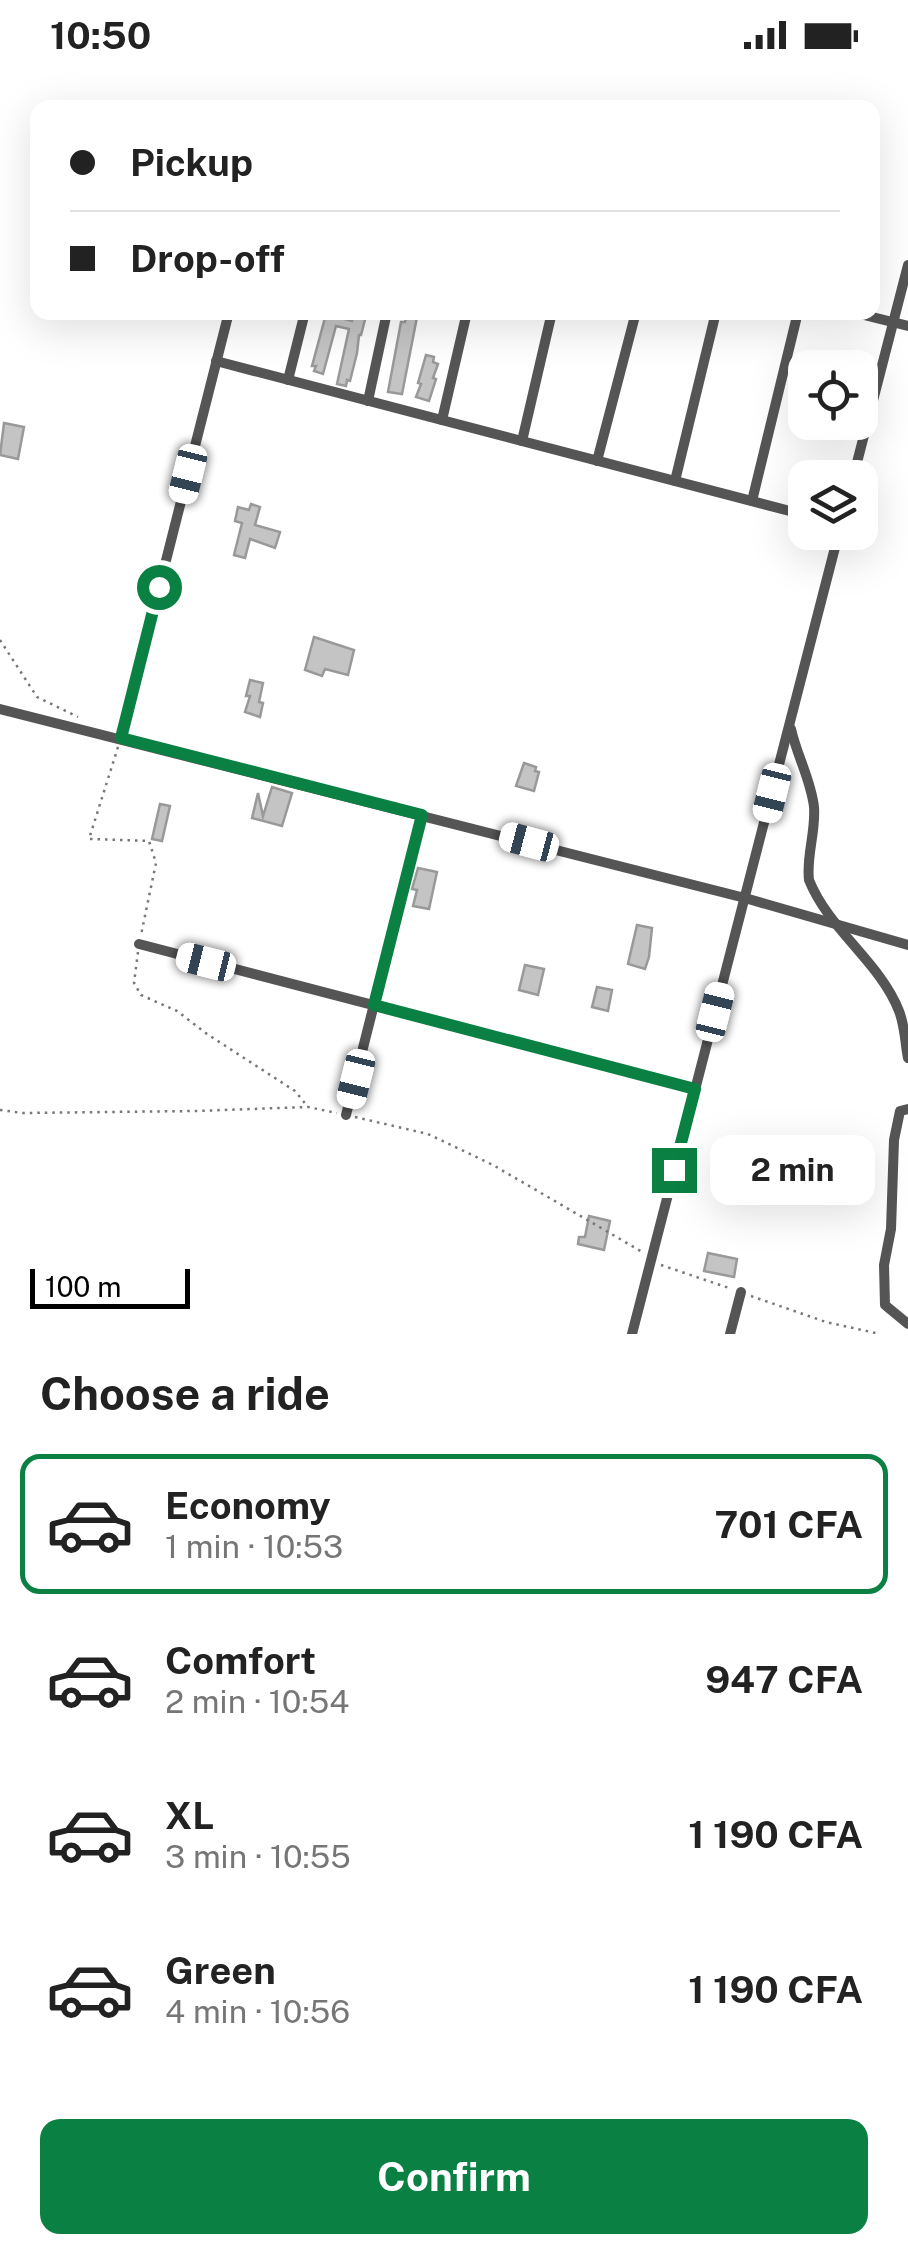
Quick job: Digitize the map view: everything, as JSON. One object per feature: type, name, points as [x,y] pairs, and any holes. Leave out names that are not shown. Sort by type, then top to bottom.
[{"type":"street","points":[[858,460],[908,264]]},
{"type":"street","points":[[880,319],[908,326]]},
{"type":"street","points":[[121,738],[226,320]]},
{"type":"street","points":[[288,380],[302,320]]},
{"type":"street","points":[[368,401],[385,320]]},
{"type":"street","points":[[442,420],[466,320]]},
{"type":"street","points":[[522,441],[550,320]]},
{"type":"street","points":[[597,461],[634,320]]},
{"type":"street","points":[[675,481],[714,320]]},
{"type":"street","points":[[752,502],[796,320]]},
{"type":"street","points":[[216,361],[788,512]]},
{"type":"street","points":[[632,1334],[834,550]]},
{"type":"street","points":[[0,708],[744,898],[908,946]]},
{"type":"street","points":[[790,723],[813,802],[815,828],[809,880],[836,924],[894,1000],[900,1012],[908,1058]]},
{"type":"street","points":[[346,1115],[422,815]]},
{"type":"street","points":[[140,944],[695,1089]]},
{"type":"street","points":[[907,1327],[885,1305],[884,1266],[891,1229],[894,1140],[900,1111],[908,1109]]},
{"type":"street","points":[[730,1334],[741,1292]]},
{"type":"path","points":[[0,640],[37,697],[88,722]]},
{"type":"path","points":[[121,738],[89,839],[148,841],[156,863],[134,983],[142,995],[177,1012],[295,1091],[308,1107]]},
{"type":"path","points":[[0,1110],[22,1113],[308,1107],[428,1134],[493,1165],[652,1257],[653,1262],[826,1322],[880,1334]]},
{"type":"building","points":[[324,320],[365,320],[346,386],[337,384],[349,329],[336,326],[323,374],[312,366]]},
{"type":"building","points":[[416,320],[402,394],[388,392],[401,322]]},
{"type":"building","points":[[426,355],[434,357],[433,362],[438,364],[429,401],[416,397]]},
{"type":"building","points":[[4,423],[24,427],[18,459],[0,455]]},
{"type":"building","points":[[251,504],[260,507],[255,525],[280,532],[275,548],[250,539],[245,558],[234,555],[242,523],[235,521],[238,507],[249,510]]},
{"type":"building","points":[[314,637],[354,650],[348,675],[325,669],[322,676],[305,670]]},
{"type":"building","points":[[250,680],[263,683],[260,717],[245,712]]},
{"type":"building","points":[[524,763],[539,772],[534,791],[516,786]]},
{"type":"building","points":[[272,787],[292,793],[282,826],[252,818],[258,793],[263,816]]},
{"type":"building","points":[[160,804],[170,806],[162,841],[152,839]]},
{"type":"building","points":[[418,868],[437,872],[429,909],[413,906],[417,890],[412,889]]},
{"type":"building","points":[[637,925],[652,928],[645,969],[628,964]]},
{"type":"building","points":[[525,965],[544,969],[538,995],[519,990]]},
{"type":"building","points":[[597,987],[612,990],[608,1011],[592,1007]]},
{"type":"building","points":[[589,1216],[610,1221],[604,1250],[578,1244],[579,1237],[585,1237]]},
{"type":"building","points":[[708,1253],[737,1259],[734,1277],[704,1271]]},
{"type":"route","points":[[159,587],[121,738],[422,815],[374,1005],[695,1089],[674,1170]]}]
